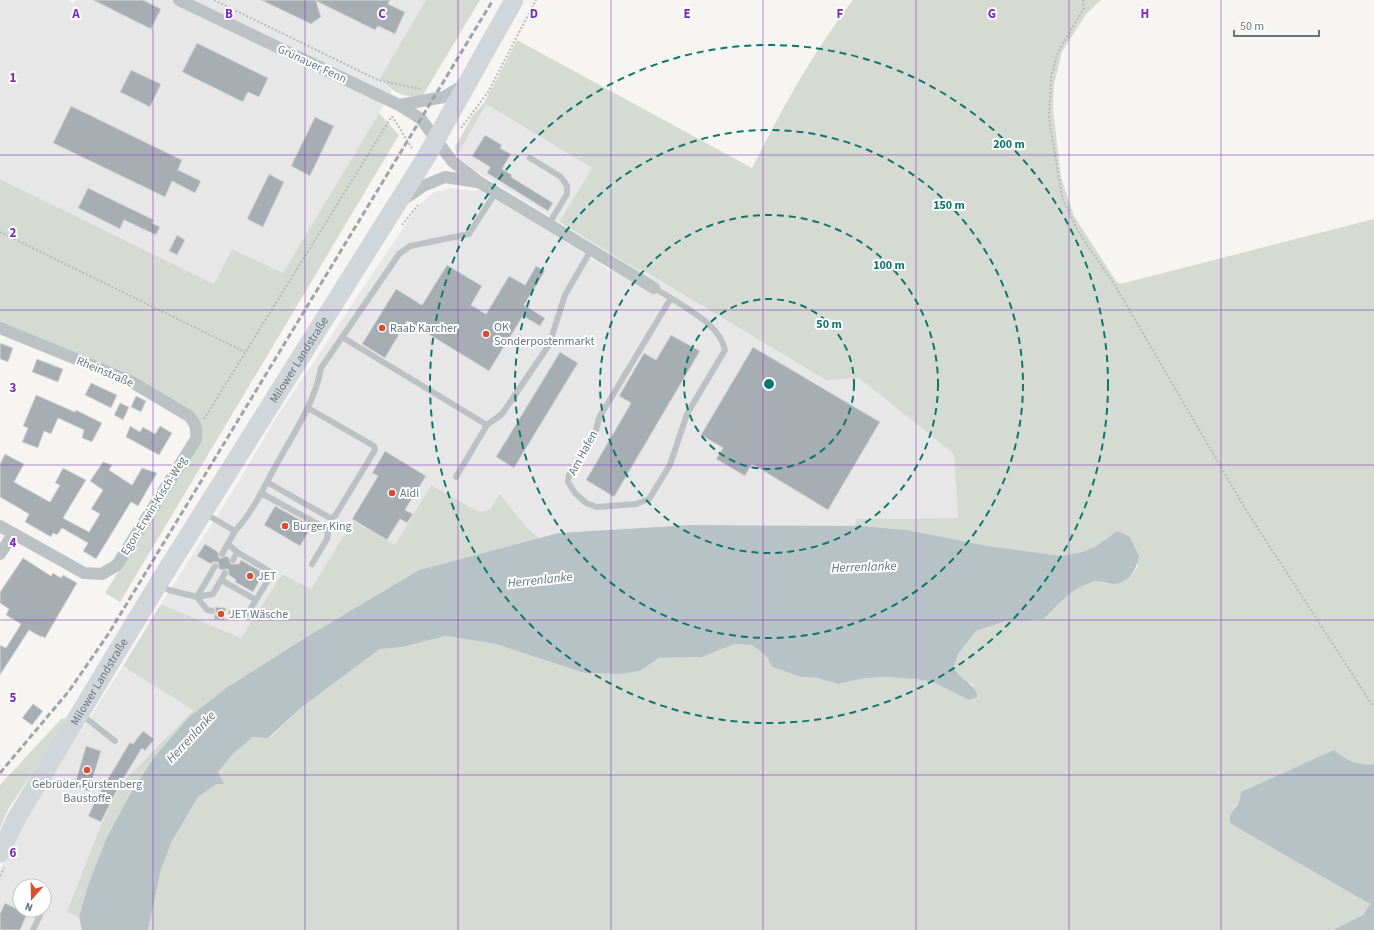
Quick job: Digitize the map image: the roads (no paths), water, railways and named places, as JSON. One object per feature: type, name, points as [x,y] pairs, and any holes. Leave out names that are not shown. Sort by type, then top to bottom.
[{"type":"main road","name":"Milower Landstraße","points":[[0,853],[16,819],[158,584],[436,141],[514,0]]},
{"type":"street","name":"Grünauer Fenn","points":[[179,0],[399,105],[421,119],[436,141]]},
{"type":"street","points":[[399,105],[444,97],[468,83]]},
{"type":"street","name":"Am Hafen","points":[[436,141],[452,161],[480,182],[654,288]]},
{"type":"street","name":"Milower Landstraße","points":[[395,206],[423,186],[445,178],[480,182]]},
{"type":"street","name":"Rheinstraße","points":[[0,328],[130,381],[189,416],[196,423],[197,431]]},
{"type":"street","name":"Egon-Erwin-Kisch-Weg","points":[[13,534],[84,573],[102,574],[117,565],[196,439],[197,431]]},
{"type":"street","points":[[0,526],[13,534],[0,554]]},
{"type":"lane","points":[[530,158],[561,178],[567,186],[567,194],[549,224]]},
{"type":"lane","name":"Milower Landstraße","points":[[222,554],[235,531],[247,516],[261,493],[308,408],[318,384],[321,368],[399,254],[410,246],[469,234],[496,192]]},
{"type":"lane","points":[[456,477],[487,425],[502,414],[549,345],[565,295],[584,265],[591,250]]},
{"type":"lane","name":"Am Hafen","points":[[654,288],[672,298],[702,319],[723,339],[725,350],[687,414],[670,465],[648,499],[636,504],[597,507],[586,503],[574,493],[568,482],[569,475],[595,434],[599,418],[672,298]]},
{"type":"lane","points":[[342,337],[487,425]]},
{"type":"lane","points":[[267,482],[330,518],[335,516],[375,450],[374,446],[308,408]]},
{"type":"lane","points":[[261,493],[325,528],[328,534],[327,539],[312,564]]},
{"type":"lane","points":[[203,513],[235,531]]},
{"type":"lane","points":[[228,544],[237,552],[269,571],[270,577],[247,614],[231,613]]},
{"type":"lane","points":[[233,560],[237,552]]},
{"type":"lane","points":[[197,597],[215,566]]},
{"type":"lane","points":[[158,584],[169,590],[197,597],[213,594],[225,573]]},
{"type":"lane","points":[[221,580],[256,600]]},
{"type":"lane","points":[[197,597],[207,610],[212,611]]},
{"type":"lane","points":[[80,714],[115,741]]},
{"type":"lane","points":[[33,930],[39,918]]},
{"type":"water","name":"Herrenlanke","points":[[691,525],[863,526],[907,530],[988,546],[1061,556],[1082,552],[1095,547],[1117,531],[1129,536],[1139,556],[1134,570],[1124,581],[1114,584],[1096,581],[1082,586],[1065,598],[1044,619],[1006,621],[976,631],[958,654],[954,667],[956,672],[971,685],[977,694],[977,697],[969,700],[933,682],[915,679],[885,677],[866,678],[838,684],[817,678],[801,677],[772,667],[767,657],[752,645],[735,644],[702,657],[659,658],[640,671],[621,674],[584,673],[496,644],[446,636],[402,647],[380,649],[302,707],[268,738],[253,737],[233,754],[218,772],[224,784],[216,784],[198,797],[172,841],[161,870],[148,930],[82,930],[79,917],[89,882],[107,837],[129,796],[154,757],[188,718],[226,688],[308,636],[419,570],[558,533]]},
{"type":"water","points":[[1334,750],[1352,762],[1374,764],[1374,930],[1333,930],[1363,915],[1370,904],[1231,824],[1230,820],[1230,815],[1239,801],[1241,792]]},
{"type":"railway","points":[[0,773],[69,691],[109,633],[493,0]]},
{"type":"place","name":"Raab Karcher","points":[[382,328]]},
{"type":"place","name":"OK Sonderpostenmarkt","points":[[486,334]]},
{"type":"place","name":"Aldi","points":[[392,493]]},
{"type":"place","name":"Burger King","points":[[285,526]]},
{"type":"place","name":"JET","points":[[250,576]]},
{"type":"place","name":"JET Wäsche","points":[[221,614]]},
{"type":"place","name":"Gebrüder Fürstenberg Baustoffe","points":[[87,770]]}]
